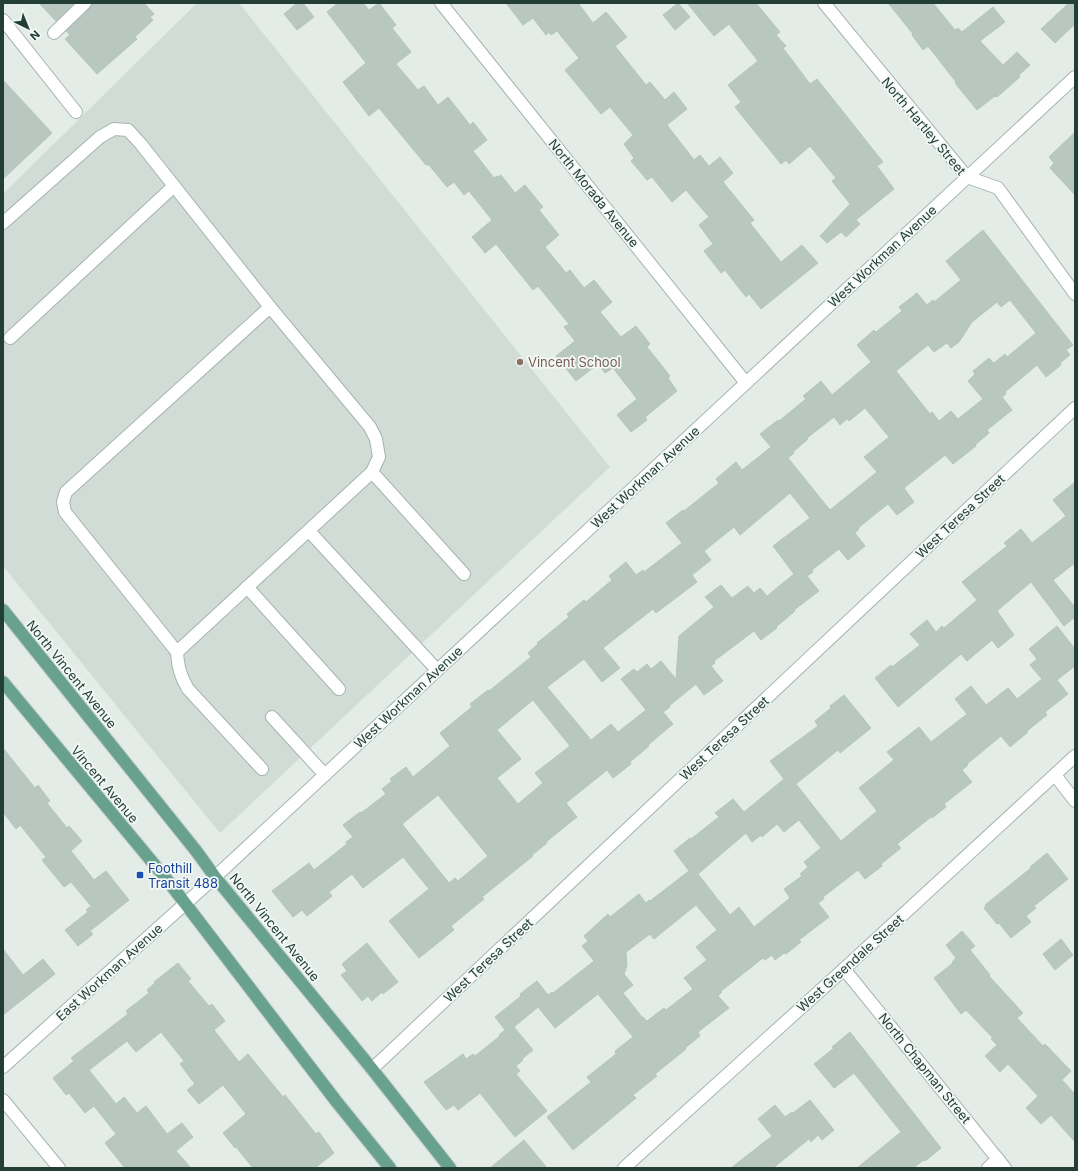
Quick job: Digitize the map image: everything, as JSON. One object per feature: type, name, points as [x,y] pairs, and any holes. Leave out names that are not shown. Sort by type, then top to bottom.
[{"type":"main road","name":"North Vincent Avenue","points":[[3,610],[450,1168]]},
{"type":"main road","name":"Vincent Avenue","points":[[3,682],[186,904]]},
{"type":"main road","points":[[186,904],[336,1101],[390,1168]]},
{"type":"street","points":[[54,33],[85,3]]},
{"type":"street","name":"North Morada Avenue","points":[[441,3],[746,383]]},
{"type":"street","name":"North Hartley Street","points":[[824,3],[967,178],[998,188],[1075,294]]},
{"type":"street","points":[[3,20],[76,112]]},
{"type":"street","name":"West Workman Avenue","points":[[216,877],[1075,77]]},
{"type":"street","points":[[3,223],[100,137],[114,129],[128,130],[140,143],[270,308],[370,427],[376,439],[379,456],[372,472],[177,652]]},
{"type":"street","points":[[10,338],[174,186]]},
{"type":"street","points":[[262,769],[188,689],[181,677],[178,667],[177,652],[65,512],[62,502],[66,492],[270,308]]},
{"type":"street","name":"West Teresa Street","points":[[372,1069],[1075,408]]},
{"type":"street","points":[[372,472],[464,574]]},
{"type":"street","points":[[309,531],[437,670]]},
{"type":"street","points":[[247,587],[339,689]]},
{"type":"street","points":[[272,717],[325,775]]},
{"type":"street","name":"West Greendale Street","points":[[624,1168],[844,969],[1075,756]]},
{"type":"street","points":[[1055,776],[1075,801]]},
{"type":"street","name":"East Workman Avenue","points":[[3,1067],[216,877]]},
{"type":"street","name":"North Chapman Street","points":[[844,969],[1002,1163]]},
{"type":"street","points":[[3,1100],[59,1168]]},
{"type":"street","points":[[988,1168],[1002,1163]]},
{"type":"shaded area","points":[[197,3],[239,3],[610,467],[220,833],[3,566],[3,194]]},
{"type":"building","points":[[39,3],[74,3],[56,21]]},
{"type":"building","points":[[92,3],[144,3],[154,14],[150,17],[153,20],[135,37],[137,39],[97,74],[65,39],[70,35],[66,31],[90,8]]},
{"type":"building","points":[[297,3],[303,3],[314,17],[297,30],[284,14]]},
{"type":"building","points":[[338,3],[363,3],[369,10],[379,3],[396,25],[392,28],[411,52],[396,64],[418,90],[424,86],[438,105],[448,97],[470,125],[473,122],[487,140],[473,151],[494,178],[501,175],[515,193],[525,185],[543,207],[539,210],[559,235],[545,247],[566,273],[570,270],[584,288],[594,280],[612,302],[600,312],[621,337],[636,326],[650,344],[647,347],[670,376],[668,378],[677,391],[645,417],[647,420],[631,432],[617,415],[637,399],[613,368],[605,373],[598,364],[576,381],[556,356],[575,341],[564,327],[569,324],[538,286],[533,290],[496,244],[485,253],[472,237],[492,220],[469,191],[464,195],[454,182],[447,187],[429,165],[426,165],[379,108],[369,116],[343,82],[366,63],[327,12]]},
{"type":"building","points":[[506,3],[578,3],[593,23],[606,12],[627,37],[615,46],[646,85],[650,82],[665,100],[674,92],[687,109],[667,125],[694,160],[700,155],[709,166],[720,157],[733,173],[723,182],[754,220],[750,223],[781,262],[802,245],[818,263],[761,309],[749,294],[746,297],[725,270],[721,273],[704,251],[713,244],[699,225],[709,217],[686,190],[672,202],[652,177],[647,180],[631,161],[634,158],[624,144],[633,135],[610,107],[601,114],[565,70],[579,58],[557,31],[551,35],[549,32],[546,35],[533,18],[523,25]]},
{"type":"building","points":[[678,3],[690,17],[675,30],[663,15]]},
{"type":"building","points":[[687,3],[756,3],[780,32],[776,35],[786,46],[783,48],[810,84],[817,79],[883,162],[877,166],[894,189],[856,220],[860,224],[846,237],[841,232],[827,243],[820,236],[850,204],[832,181],[836,178],[810,146],[789,164],[786,160],[781,164],[735,107],[741,102],[728,85],[758,61],[729,24],[714,36]]},
{"type":"building","points":[[888,3],[933,3],[955,30],[958,28],[962,32],[993,7],[1005,22],[980,41],[1003,65],[1017,52],[1030,65],[1019,75],[1020,77],[997,97],[995,96],[977,110],[928,46],[923,50],[912,35],[913,34]]},
{"type":"building","points":[[1069,3],[1075,3],[1075,24],[1055,43],[1041,29]]},
{"type":"building","points":[[3,80],[52,133],[3,179]]},
{"type":"building","points":[[1075,132],[1075,195],[1050,168],[1054,163],[1049,157]]},
{"type":"building","points":[[983,230],[1073,345],[1066,350],[1070,355],[1060,363],[1061,365],[1046,377],[1037,365],[1005,392],[1006,394],[1002,397],[1012,410],[987,430],[989,433],[975,445],[976,446],[953,464],[945,455],[904,488],[914,502],[897,515],[888,504],[858,528],[859,529],[855,533],[865,546],[848,560],[839,549],[812,570],[813,572],[807,576],[819,591],[794,610],[795,611],[776,627],[777,628],[761,640],[754,631],[714,661],[715,663],[711,666],[723,681],[704,695],[696,684],[669,706],[670,707],[663,712],[673,724],[630,762],[631,764],[613,778],[607,770],[566,803],[577,817],[546,842],[547,843],[532,855],[533,856],[482,897],[484,899],[451,926],[454,930],[419,958],[389,921],[429,889],[403,857],[363,888],[352,874],[329,892],[332,896],[307,916],[302,910],[293,917],[272,891],[309,863],[314,870],[347,844],[346,842],[353,837],[343,825],[386,794],[382,789],[392,781],[390,779],[406,767],[413,777],[450,746],[440,733],[472,707],[470,704],[488,690],[489,691],[531,657],[528,653],[538,644],[537,643],[569,617],[567,614],[584,600],[586,602],[612,580],[609,576],[626,562],[636,575],[643,570],[644,572],[682,543],[666,523],[683,510],[684,511],[719,483],[716,479],[736,462],[742,470],[771,447],[760,434],[806,399],[803,396],[821,381],[832,395],[871,362],[857,345],[874,330],[876,332],[902,311],[899,307],[917,293],[927,305],[933,300],[934,302],[961,280],[946,261]],"holes":[[[1010,300],[1036,333],[1007,357],[1005,354],[994,363],[989,358],[973,371],[975,374],[968,381],[983,399],[958,419],[951,411],[939,421],[932,412],[930,414],[896,371],[928,345],[934,352],[947,343],[951,348],[959,342],[972,322],[997,302],[1001,307]],[[865,408],[889,437],[864,457],[877,472],[830,510],[788,458],[808,439],[807,438],[834,417],[840,425],[847,419],[849,421]],[[790,493],[810,518],[773,546],[794,574],[767,596],[760,588],[754,593],[748,586],[732,598],[721,585],[705,597],[714,607],[679,636],[676,679],[661,661],[651,669],[647,664],[637,672],[634,669],[621,679],[646,710],[618,732],[611,724],[591,740],[547,687],[584,659],[602,682],[620,668],[603,648],[653,609],[656,613],[697,582],[692,575],[711,560],[704,551],[734,527],[740,535]],[[533,700],[570,746],[535,773],[543,783],[518,804],[497,778],[521,759],[497,730]],[[438,795],[488,856],[458,881],[455,878],[449,883],[402,824]]]},
{"type":"building","points":[[1075,482],[1075,563],[1053,580],[1075,607],[1075,617],[1064,626],[1031,582],[997,611],[1014,635],[998,648],[992,640],[967,661],[961,654],[898,707],[875,678],[920,645],[910,634],[927,620],[936,632],[942,626],[944,628],[977,600],[962,582],[1007,546],[1004,543],[1021,529],[1032,543],[1066,516],[1053,500]]},
{"type":"building","points":[[1057,626],[1075,649],[1075,666],[1057,680],[1068,694],[1045,712],[1047,715],[1010,747],[1001,736],[967,764],[968,765],[962,770],[972,782],[944,804],[946,807],[897,844],[901,848],[881,864],[882,866],[865,879],[858,870],[823,897],[824,899],[818,903],[829,917],[799,940],[801,942],[786,954],[784,953],[775,960],[772,955],[765,960],[763,958],[721,991],[722,992],[718,996],[729,1008],[698,1032],[700,1036],[655,1074],[657,1076],[633,1095],[636,1098],[573,1150],[547,1117],[591,1082],[587,1077],[616,1054],[615,1051],[633,1037],[598,994],[555,1028],[538,1007],[514,1027],[533,1050],[516,1066],[520,1071],[516,1074],[547,1111],[515,1137],[480,1093],[458,1110],[454,1105],[446,1110],[424,1082],[463,1054],[466,1059],[473,1054],[475,1056],[500,1036],[499,1035],[505,1030],[495,1017],[537,981],[548,995],[552,992],[553,993],[594,961],[582,946],[588,941],[584,936],[608,914],[610,917],[639,894],[646,903],[689,871],[674,851],[719,817],[715,813],[733,799],[744,812],[784,779],[770,761],[818,726],[815,721],[844,695],[871,728],[840,753],[838,750],[796,784],[841,841],[877,811],[859,788],[894,760],[887,752],[919,727],[931,742],[967,714],[955,699],[971,686],[986,705],[1008,688],[1017,699],[1042,679],[1030,665],[1037,659],[1029,649]],"holes":[[[799,820],[821,848],[804,862],[808,867],[800,874],[802,876],[784,889],[790,898],[754,927],[739,907],[730,915],[698,874],[746,833],[752,842],[761,835],[762,837],[777,824],[784,832]],[[696,905],[717,930],[696,947],[707,960],[684,978],[693,989],[666,1010],[664,1008],[647,1021],[623,993],[633,985],[624,974],[627,966],[626,952],[650,934],[654,939]]]},
{"type":"building","points":[[3,748],[35,788],[38,785],[50,801],[47,803],[67,828],[69,826],[82,841],[71,851],[94,880],[106,871],[129,900],[90,931],[93,934],[78,946],[65,930],[88,912],[86,910],[91,906],[71,882],[64,887],[42,860],[46,857],[20,825],[16,829],[3,812]]},
{"type":"building","points":[[1047,853],[1068,879],[1034,906],[1036,908],[1026,916],[1031,922],[1011,938],[984,908],[986,907],[985,905],[1031,868],[1030,867]]},
{"type":"building","points":[[962,931],[975,946],[970,950],[990,975],[989,976],[1023,1013],[1017,1018],[1043,1046],[1045,1044],[1071,1071],[1062,1080],[1075,1094],[1075,1142],[1051,1115],[1041,1124],[1026,1108],[1038,1096],[1008,1064],[1000,1072],[985,1056],[997,1045],[991,1039],[993,1038],[966,1010],[961,1014],[934,978],[953,963],[952,962],[956,958],[946,945]]},
{"type":"building","points":[[1061,939],[1073,955],[1055,970],[1043,954]]},
{"type":"building","points":[[367,943],[398,982],[383,994],[382,992],[372,1001],[368,996],[362,1001],[341,975],[347,971],[342,964]]},
{"type":"building","points":[[3,949],[23,975],[43,959],[55,974],[3,1015]]},
{"type":"building","points":[[178,963],[191,979],[188,981],[209,1006],[212,1004],[225,1021],[214,1030],[239,1062],[248,1054],[283,1097],[285,1095],[316,1134],[319,1132],[334,1153],[315,1168],[253,1168],[223,1133],[246,1114],[223,1085],[199,1104],[187,1090],[195,1084],[180,1064],[184,1061],[161,1032],[136,1052],[127,1041],[89,1070],[116,1104],[124,1097],[137,1113],[146,1106],[167,1134],[182,1123],[193,1137],[176,1151],[191,1168],[125,1168],[105,1143],[116,1134],[94,1106],[85,1113],[69,1093],[66,1095],[53,1078],[74,1061],[71,1058],[128,1014],[126,1011],[149,993],[147,990],[155,983],[154,982]]},
{"type":"building","points":[[850,1032],[941,1148],[925,1161],[924,1160],[913,1168],[857,1168],[901,1132],[854,1073],[834,1088],[814,1064],[834,1048],[832,1047]]},
{"type":"building","points":[[810,1100],[834,1130],[822,1140],[818,1135],[811,1142],[809,1139],[773,1168],[731,1168],[772,1136],[758,1119],[775,1105],[785,1117]]},
{"type":"building","points":[[524,1140],[547,1168],[490,1168]]},
{"type":"place","name":"Vincent School","points":[[520,362]]},
{"type":"place","name":"Foothill Transit 488","points":[[140,875]]}]
